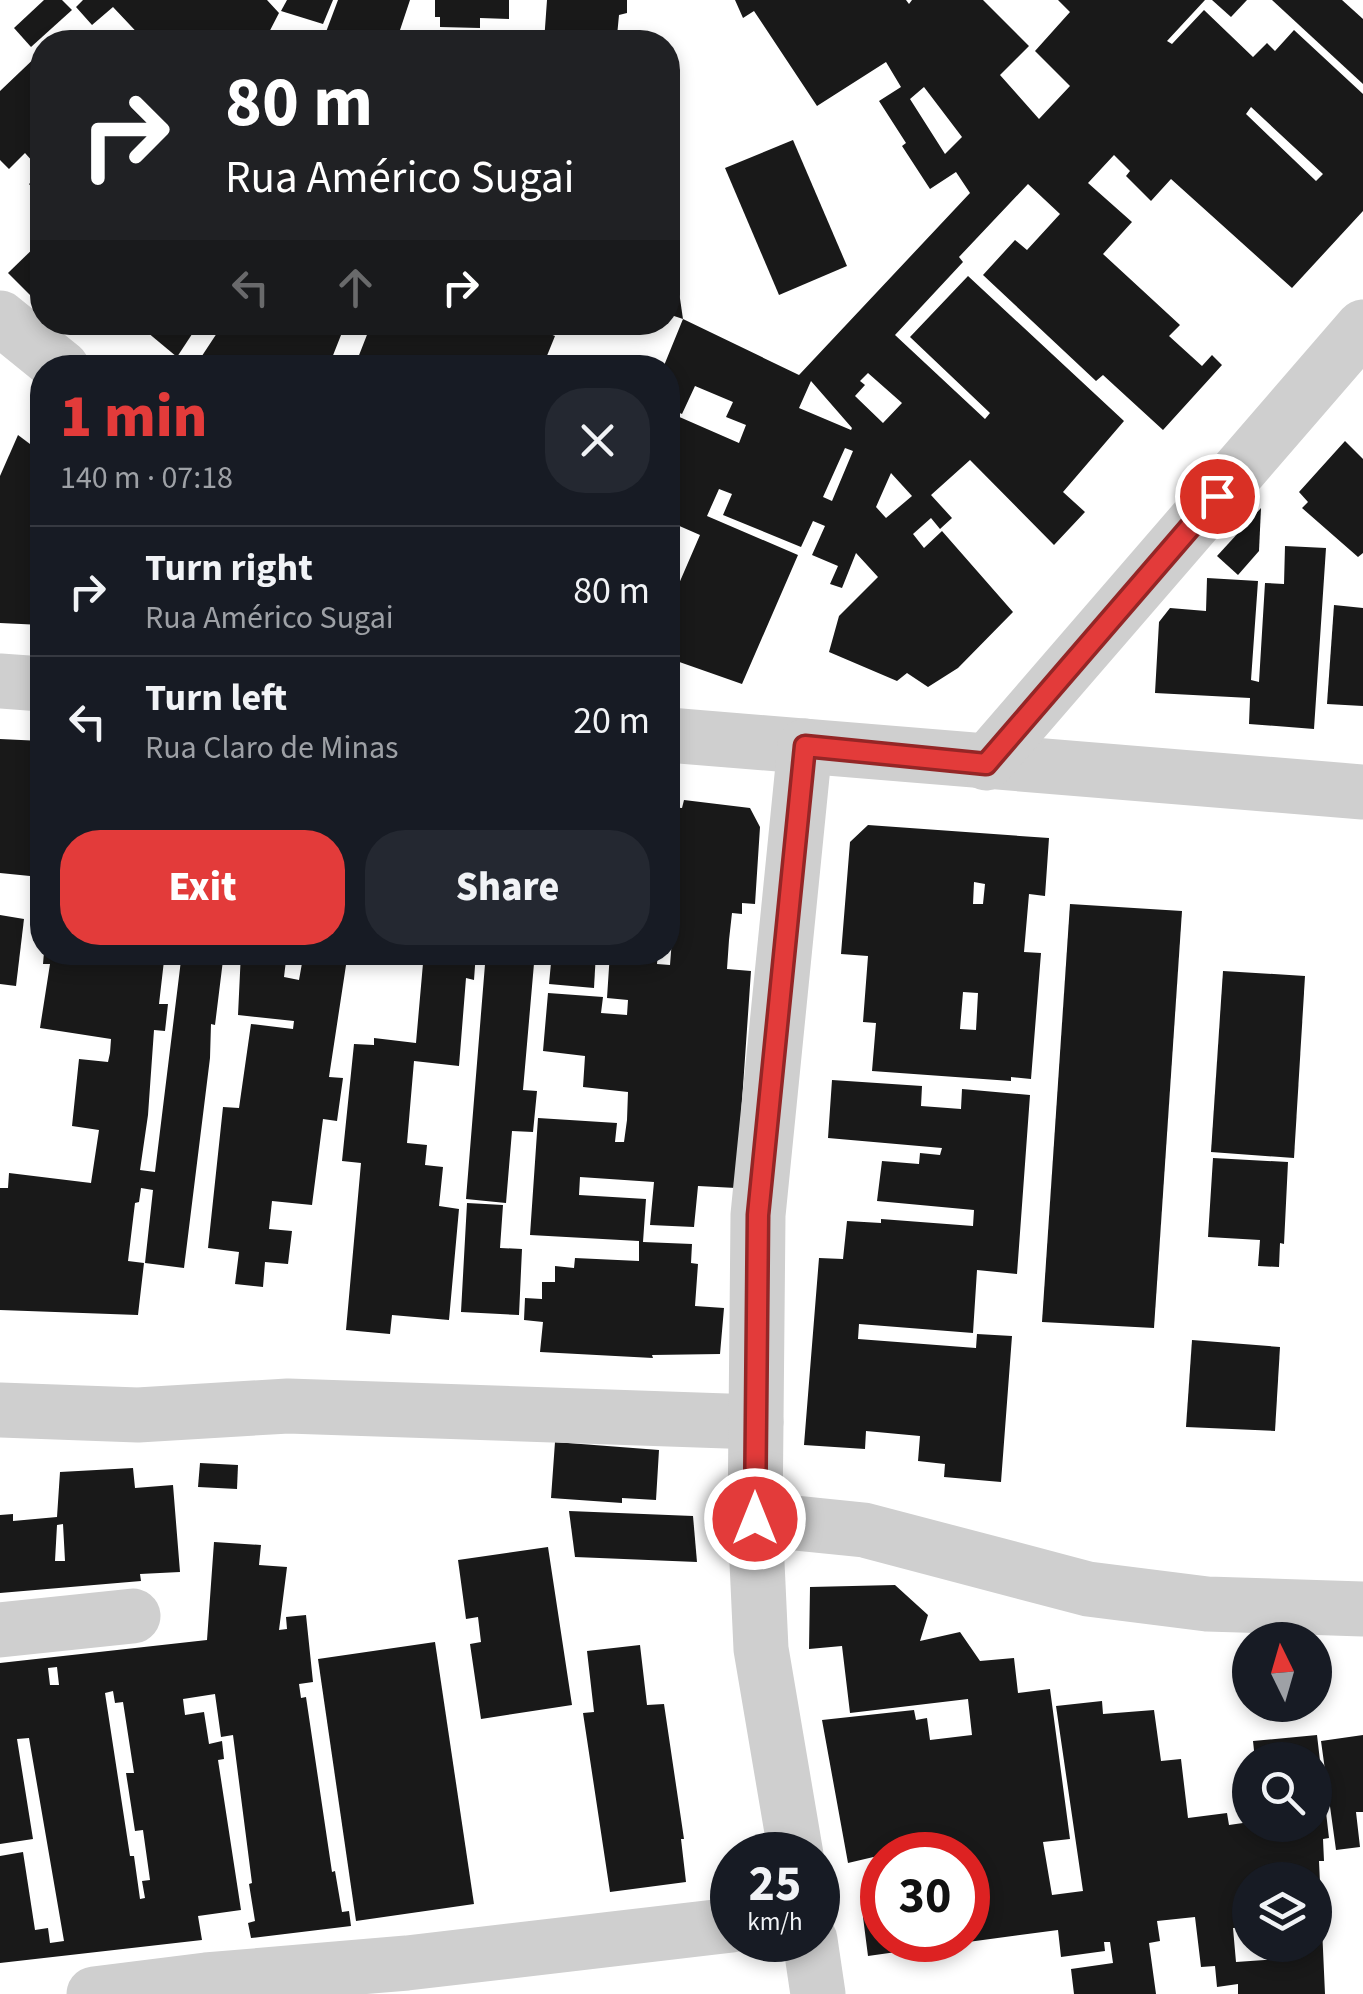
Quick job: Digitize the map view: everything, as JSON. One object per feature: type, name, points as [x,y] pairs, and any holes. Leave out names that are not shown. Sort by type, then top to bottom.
[{"type":"street","points":[[0,318],[46,355]]},
{"type":"street","points":[[986,764],[1363,327]]},
{"type":"street","points":[[0,681],[30,683]]},
{"type":"street","points":[[680,736],[1363,792]]},
{"type":"street","points":[[792,1832],[761,1649],[755,1519],[758,1215],[805,746]]},
{"type":"street","points":[[0,1410],[138,1415],[288,1406],[756,1422]]},
{"type":"street","points":[[755,1519],[864,1530],[1088,1589],[1206,1604],[1363,1609]]},
{"type":"street","points":[[0,1630],[134,1616]]},
{"type":"street","points":[[94,1994],[206,1980],[409,1979],[710,1929]]},
{"type":"street","points":[[813,1962],[818,1994]]},
{"type":"building","points":[[44,0],[62,0],[72,10],[50,30],[30,30],[30,46],[14,28]]},
{"type":"building","points":[[83,0],[267,0],[279,13],[270,30],[135,30],[113,7],[92,25],[76,7]]},
{"type":"building","points":[[287,0],[333,0],[323,24],[281,11]]},
{"type":"building","points":[[338,0],[410,0],[400,30],[327,30]]},
{"type":"building","points":[[435,0],[509,0],[509,19],[480,18],[480,28],[440,27],[440,17],[435,17]]},
{"type":"building","points":[[547,0],[627,0],[627,13],[619,15],[618,30],[545,30]]},
{"type":"building","points":[[735,0],[906,0],[909,4],[912,0],[983,0],[1029,46],[1000,75],[1039,119],[1070,86],[1035,51],[1070,12],[1058,0],[1205,0],[1167,41],[1172,44],[1204,10],[1253,57],[1267,43],[1275,51],[1294,30],[1363,94],[1363,211],[1292,288],[1171,179],[1151,201],[1126,176],[1130,171],[1114,155],[1088,183],[1132,222],[1103,254],[1180,325],[1169,336],[1202,366],[1212,355],[1222,365],[1163,430],[1103,375],[1096,381],[983,275],[1015,240],[1027,250],[1060,214],[1028,184],[959,257],[963,262],[895,335],[985,419],[990,413],[910,337],[968,276],[1124,421],[1063,492],[1085,512],[1054,545],[970,460],[931,495],[952,518],[940,529],[931,518],[913,534],[924,548],[942,531],[1013,612],[958,668],[928,687],[907,673],[897,681],[829,652],[839,616],[878,577],[856,553],[842,588],[830,584],[838,566],[812,555],[825,526],[813,521],[801,547],[723,515],[732,494],[719,489],[707,516],[798,555],[742,684],[680,662],[680,581],[700,535],[680,526],[680,417],[739,443],[746,425],[726,417],[733,402],[695,386],[680,413],[680,355],[668,355],[676,335],[680,335],[683,319],[799,375],[970,193],[956,172],[930,189],[902,146],[906,143],[879,101],[901,87],[886,62],[817,106],[754,11],[743,18]],"holes":[[[924,87],[962,137],[945,154],[910,99]],[[1251,107],[1323,174],[1316,181],[1246,114]],[[868,373],[902,403],[883,423],[855,396],[865,385],[860,381]],[[811,381],[852,428],[851,430],[799,408]],[[845,448],[853,451],[832,501],[823,497]],[[891,473],[912,496],[886,518],[876,507]]]},
{"type":"building","points":[[1212,0],[1247,0],[1231,17]]},
{"type":"building","points":[[1272,0],[1342,0],[1363,19],[1363,84]]},
{"type":"building","points":[[30,62],[30,159],[25,153],[9,169],[0,160],[0,91]]},
{"type":"building","points":[[793,140],[847,266],[779,295],[725,168]]},
{"type":"building","points":[[30,252],[30,295],[8,273]]},
{"type":"building","points":[[151,335],[191,335],[175,355]]},
{"type":"building","points":[[216,335],[341,335],[333,355],[203,355]]},
{"type":"building","points":[[367,335],[555,336],[547,355],[359,355]]},
{"type":"building","points":[[18,435],[30,444],[30,624],[0,623],[0,476]]},
{"type":"building","points":[[1345,441],[1363,459],[1363,553],[1358,557],[1302,508],[1308,502],[1299,492]]},
{"type":"building","points":[[1261,508],[1259,551],[1238,575],[1217,556]]},
{"type":"building","points":[[1285,546],[1326,548],[1314,729],[1249,724],[1250,698],[1155,693],[1159,622],[1170,608],[1206,611],[1207,578],[1258,581],[1251,680],[1259,682],[1265,583],[1284,584]]},
{"type":"building","points":[[1334,605],[1363,608],[1363,706],[1327,704]]},
{"type":"building","points":[[0,739],[30,740],[30,876],[0,873]]},
{"type":"building","points":[[684,800],[750,808],[760,827],[755,904],[742,903],[742,914],[732,913],[727,969],[751,971],[736,1188],[698,1186],[694,1227],[650,1225],[654,1182],[580,1177],[579,1195],[646,1199],[643,1242],[692,1244],[691,1263],[698,1264],[695,1306],[724,1308],[720,1354],[652,1355],[653,1358],[540,1352],[543,1322],[524,1320],[525,1298],[542,1299],[542,1282],[555,1282],[555,1266],[574,1268],[575,1258],[639,1261],[639,1241],[530,1235],[538,1118],[617,1123],[615,1142],[624,1142],[627,1120],[628,1092],[583,1087],[585,1056],[543,1051],[548,993],[603,997],[601,1013],[627,1015],[628,1000],[607,998],[609,965],[680,965]]},
{"type":"building","points":[[868,825],[1049,838],[1045,896],[1029,894],[1024,952],[1041,953],[1031,1079],[1011,1077],[1011,1081],[872,1071],[876,1023],[863,1022],[868,956],[841,954],[850,842]],"holes":[[[974,882],[985,884],[983,904],[973,904]],[[963,992],[978,993],[976,1030],[960,1029]]]},
{"type":"building","points":[[1070,904],[1182,911],[1154,1328],[1042,1322]]},
{"type":"building","points":[[0,915],[24,919],[16,986],[0,984]]},
{"type":"building","points":[[50,965],[164,965],[159,1004],[168,1004],[165,1031],[154,1030],[140,1170],[155,1172],[180,965],[222,965],[215,1025],[211,1024],[184,1268],[145,1263],[153,1190],[141,1188],[139,1202],[135,1203],[128,1261],[144,1263],[138,1315],[0,1310],[0,1188],[8,1188],[9,1173],[91,1183],[99,1130],[72,1126],[79,1059],[108,1062],[110,1053],[111,1039],[40,1028]]},
{"type":"building","points":[[240,965],[285,965],[284,977],[299,980],[302,965],[346,965],[329,1077],[343,1078],[337,1121],[323,1119],[312,1205],[272,1201],[269,1229],[292,1231],[288,1264],[265,1262],[263,1287],[235,1284],[239,1252],[208,1248],[223,1107],[239,1108],[251,1024],[293,1029],[294,1021],[238,1015]]},
{"type":"building","points":[[423,965],[475,965],[474,980],[466,978],[459,1066],[414,1061],[407,1143],[427,1145],[425,1165],[443,1167],[439,1206],[459,1209],[449,1320],[392,1315],[390,1334],[346,1330],[361,1163],[342,1161],[354,1044],[374,1045],[374,1038],[416,1043]]},
{"type":"building","points":[[485,965],[534,965],[523,1090],[537,1091],[533,1132],[512,1131],[506,1203],[466,1199]]},
{"type":"building","points":[[551,965],[595,965],[594,988],[549,984]]},
{"type":"building","points":[[1223,971],[1305,976],[1294,1158],[1211,1152]]},
{"type":"building","points":[[832,1080],[922,1086],[921,1106],[961,1109],[962,1089],[1030,1095],[1017,1274],[977,1270],[973,1333],[859,1324],[858,1339],[976,1348],[977,1334],[1012,1336],[1001,1482],[944,1477],[945,1464],[918,1461],[920,1436],[866,1431],[865,1449],[804,1445],[819,1258],[843,1259],[847,1221],[881,1223],[881,1219],[973,1226],[974,1210],[877,1201],[882,1161],[919,1164],[920,1153],[940,1155],[942,1148],[828,1138]]},
{"type":"building","points":[[1213,1158],[1288,1162],[1284,1244],[1280,1243],[1279,1267],[1258,1266],[1260,1240],[1208,1237]]},
{"type":"building","points":[[467,1203],[503,1205],[500,1248],[522,1249],[519,1315],[461,1312]]},
{"type":"building","points":[[1192,1340],[1280,1347],[1275,1431],[1186,1427]]},
{"type":"building","points":[[555,1442],[659,1450],[656,1500],[622,1498],[622,1503],[551,1498]]},
{"type":"building","points":[[200,1463],[238,1465],[237,1489],[198,1487]]},
{"type":"building","points":[[133,1468],[135,1488],[173,1485],[180,1572],[140,1574],[141,1581],[0,1593],[0,1515],[13,1514],[13,1521],[57,1517],[60,1472]],"holes":[[[63,1524],[65,1561],[55,1561],[57,1525]]]},
{"type":"building","points":[[569,1511],[693,1516],[697,1562],[575,1557]]},
{"type":"building","points":[[214,1542],[261,1545],[259,1565],[287,1567],[279,1630],[287,1629],[286,1617],[306,1615],[313,1682],[299,1684],[301,1698],[306,1697],[332,1872],[335,1871],[342,1912],[349,1911],[351,1926],[251,1938],[248,1923],[255,1921],[249,1884],[252,1883],[233,1735],[221,1737],[215,1694],[183,1699],[185,1715],[204,1712],[209,1744],[222,1741],[224,1759],[218,1760],[241,1910],[198,1916],[202,1940],[0,1963],[0,1856],[23,1852],[35,1930],[48,1928],[50,1943],[64,1941],[29,1738],[17,1739],[33,1839],[0,1844],[0,1663],[207,1640]],"holes":[[[57,1667],[59,1685],[50,1685],[48,1668]],[[113,1691],[115,1703],[123,1702],[134,1773],[126,1773],[135,1831],[143,1830],[150,1880],[142,1881],[145,1898],[140,1899],[105,1693]]]},
{"type":"building","points":[[548,1547],[572,1705],[481,1719],[470,1644],[481,1642],[478,1617],[466,1619],[458,1560]]},
{"type":"building","points":[[895,1585],[928,1615],[920,1641],[960,1632],[980,1661],[1014,1658],[1018,1693],[1050,1689],[1070,1839],[1043,1842],[1052,1895],[1083,1891],[1056,1706],[1102,1701],[1103,1714],[1154,1710],[1161,1761],[1181,1759],[1188,1818],[1227,1813],[1232,1842],[1323,1842],[1324,1861],[1232,1862],[1232,1962],[1324,1962],[1325,1994],[1238,1994],[1238,1984],[1217,1987],[1215,1966],[1201,1967],[1195,1917],[1157,1921],[1160,1941],[1149,1943],[1156,1994],[1074,1994],[1071,1969],[1113,1963],[1110,1942],[1104,1942],[1105,1951],[1061,1957],[1058,1930],[990,1939],[990,1832],[860,1832],[860,1860],[848,1863],[822,1720],[914,1710],[916,1720],[927,1718],[930,1740],[972,1735],[968,1699],[850,1713],[842,1646],[809,1649],[810,1587]]},
{"type":"building","points":[[435,1642],[474,1904],[356,1921],[318,1659]]},
{"type":"building","points":[[640,1645],[647,1705],[664,1704],[684,1839],[686,1882],[610,1892],[583,1713],[594,1712],[587,1651]]},
{"type":"building","points":[[1317,1735],[1318,1742],[1253,1741]]},
{"type":"building","points":[[1363,1735],[1363,1812],[1356,1812],[1360,1847],[1336,1850],[1332,1742],[1321,1741]]},
{"type":"route","points":[[755,1519],[758,1215],[805,746],[986,764],[1217,496]]}]
